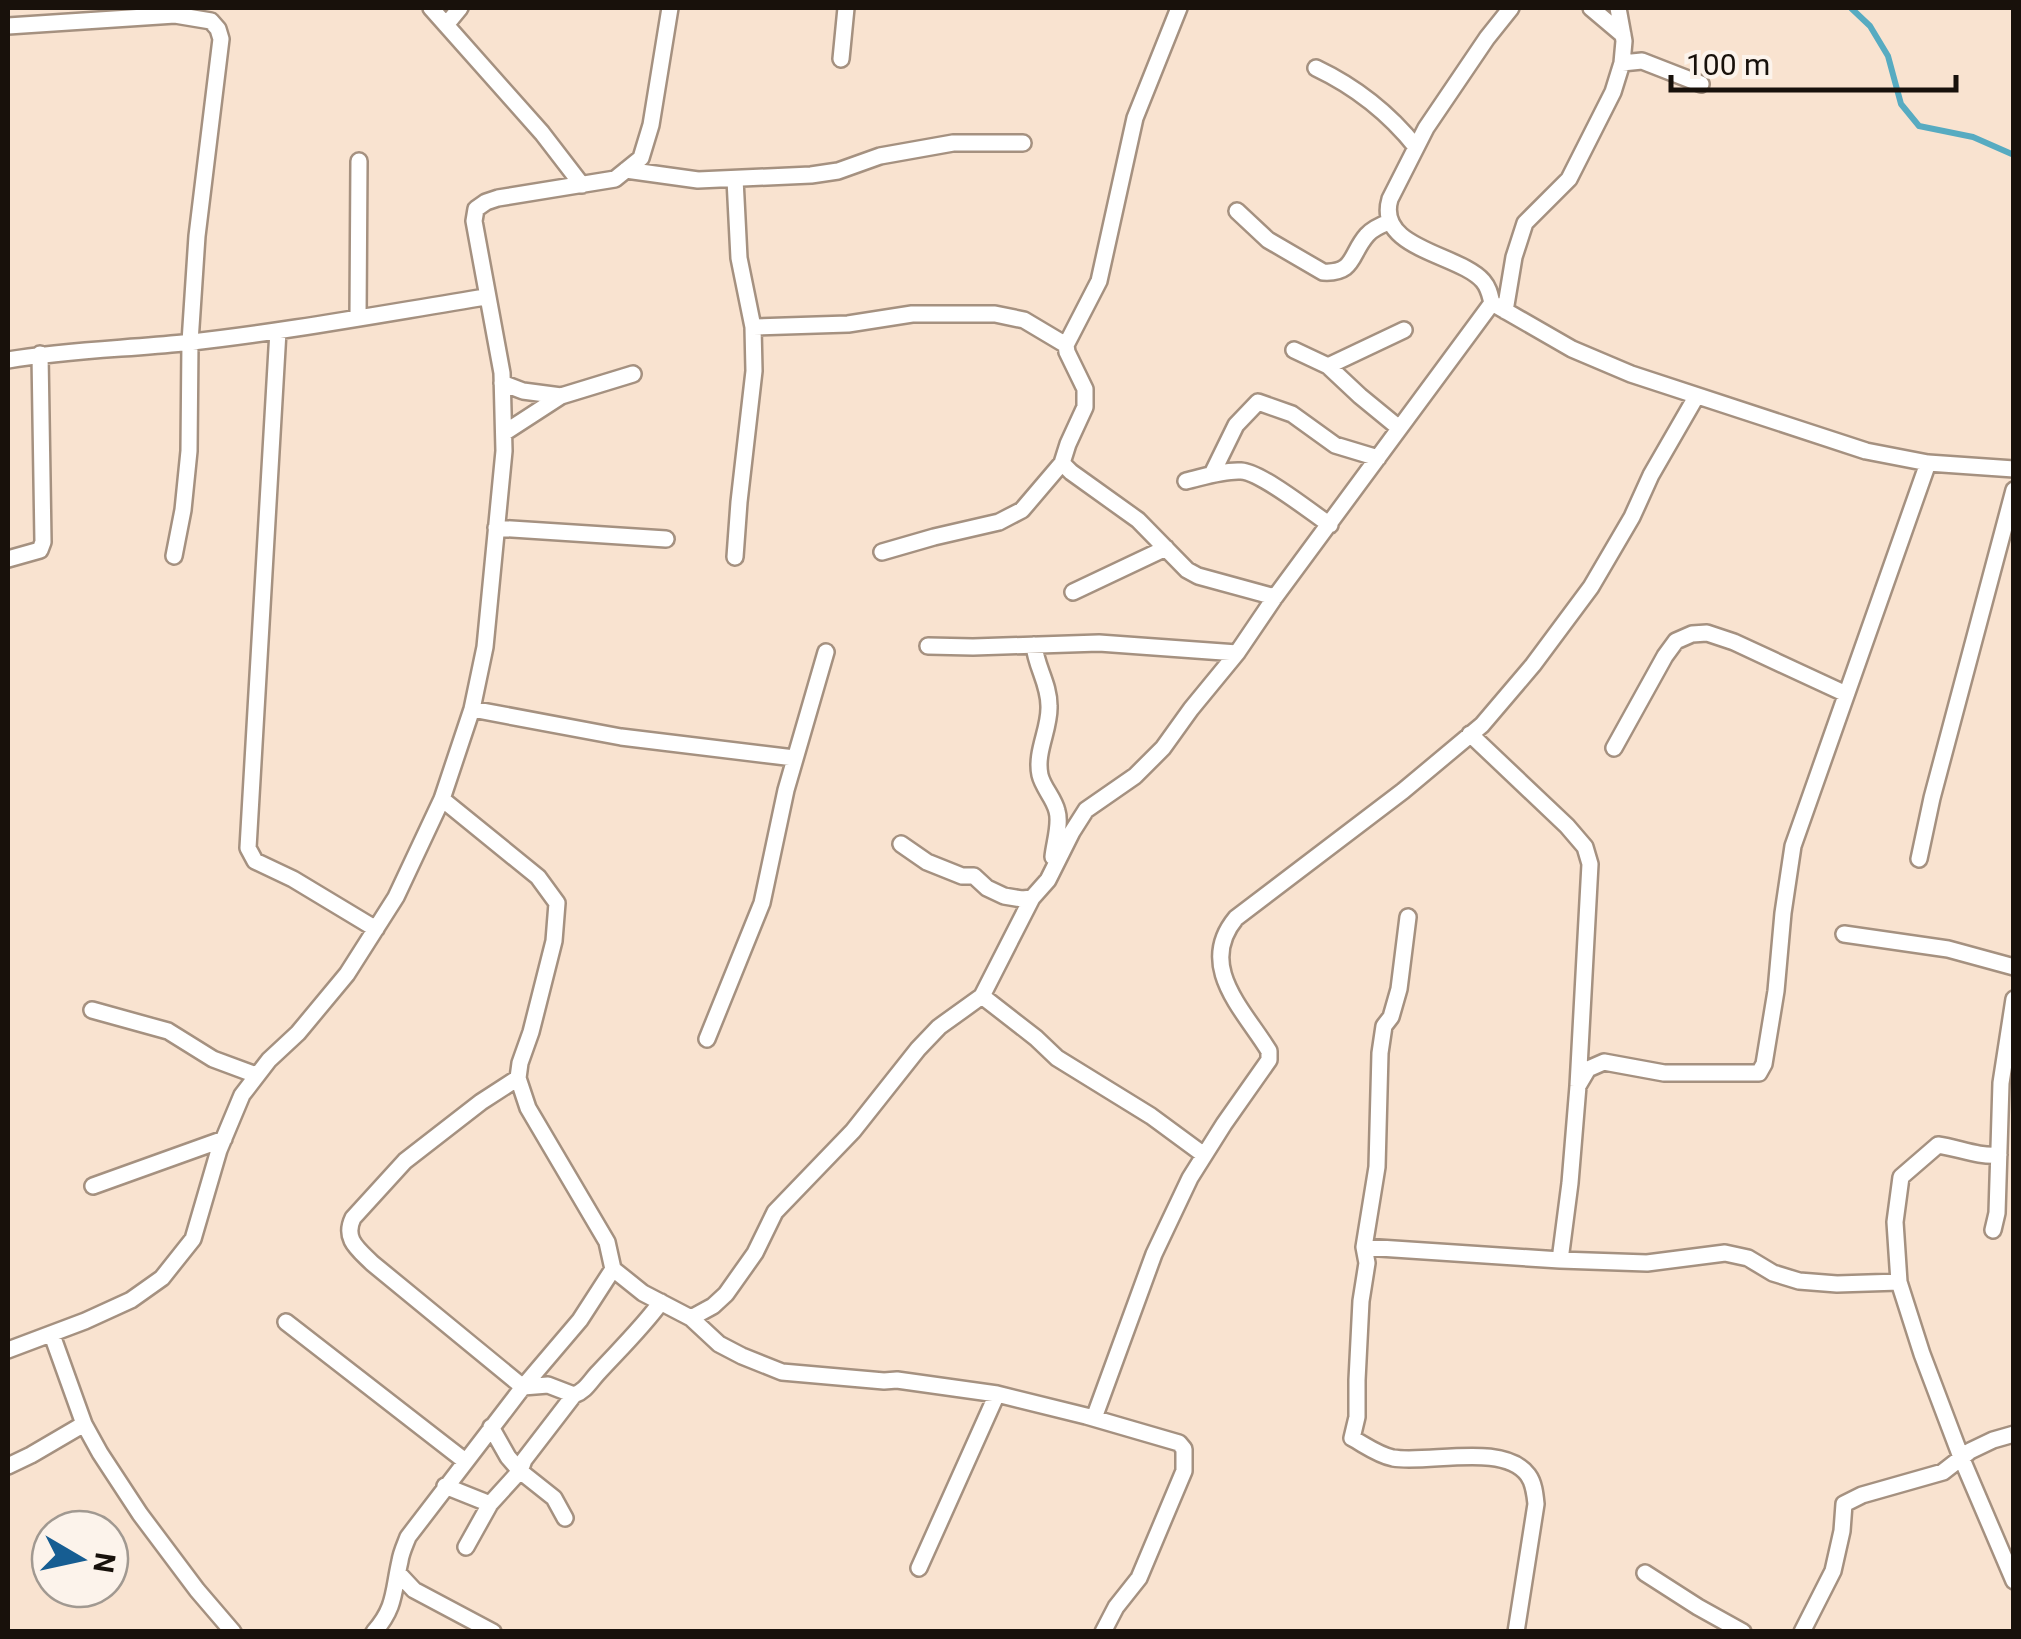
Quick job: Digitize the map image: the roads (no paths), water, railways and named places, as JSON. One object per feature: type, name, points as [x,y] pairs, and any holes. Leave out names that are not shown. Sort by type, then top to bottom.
[{"type":"street","points":[[431,8],[542,132],[582,186]]},
{"type":"street","points":[[446,25],[460,8]]},
{"type":"street","points":[[8,1350],[131,1300],[162,1278],[193,1239],[242,1094],[347,974],[396,897],[442,799],[472,709],[485,647],[504,433],[502,383],[474,221],[476,209],[498,198],[614,179],[641,158],[651,125],[670,8]]},
{"type":"street","points":[[840,59],[846,8]]},
{"type":"street","points":[[882,552],[999,522],[1022,510],[1062,462],[1087,398],[1066,344],[1099,281],[1135,118],[1179,8]]},
{"type":"street","points":[[1511,8],[1426,128],[1390,199],[1386,210],[1389,222],[1414,246],[1480,277],[1498,307],[1572,349],[1630,374],[1866,451],[1928,464],[2014,469]]},
{"type":"street","points":[[1591,8],[1622,35]]},
{"type":"street","points":[[690,1318],[726,1294],[755,1253],[775,1212],[853,1131],[918,1050],[982,996],[1032,898],[1048,880],[1086,810],[1135,776],[1164,748],[1190,709],[1238,653],[1400,428],[1498,307],[1525,223],[1569,179],[1613,92],[1622,63],[1618,8]]},
{"type":"street","points":[[8,26],[175,15],[211,22],[218,29],[219,64],[196,236],[189,451],[174,556]]},
{"type":"street","points":[[1622,63],[1642,61],[1701,84]]},
{"type":"street","points":[[1316,68],[1358,92],[1397,124],[1416,148]]},
{"type":"street","points":[[626,170],[685,178],[735,179],[830,173],[880,156],[953,143],[1022,143]]},
{"type":"street","points":[[358,162],[358,318]]},
{"type":"street","points":[[735,179],[738,258],[754,327],[754,371],[735,557]]},
{"type":"street","points":[[1237,211],[1268,240],[1323,272],[1332,273],[1347,267],[1369,232],[1389,222]]},
{"type":"street","points":[[8,360],[278,331],[486,296]]},
{"type":"street","points":[[754,327],[848,324],[912,314],[995,314],[1024,320],[1066,344]]},
{"type":"street","points":[[1328,366],[1404,330]]},
{"type":"street","points":[[278,331],[248,848],[255,861],[376,929]]},
{"type":"street","points":[[1294,350],[1328,366],[1400,428]]},
{"type":"street","points":[[8,559],[40,550],[43,542],[40,354]]},
{"type":"street","points":[[504,433],[561,396],[633,374]]},
{"type":"street","points":[[502,383],[524,391],[561,396]]},
{"type":"street","points":[[1094,1418],[1154,1254],[1190,1178],[1269,1060],[1269,1051],[1235,1004],[1222,972],[1226,930],[1236,918],[1482,725],[1591,587],[1696,397]]},
{"type":"street","points":[[1212,474],[1236,426],[1258,402],[1292,414],[1335,445],[1378,458]]},
{"type":"street","points":[[1062,462],[1138,520],[1187,570],[1275,597]]},
{"type":"street","points":[[1578,1086],[1588,1069],[1604,1062],[1664,1073],[1760,1072],[1776,990],[1793,846],[1928,464]]},
{"type":"street","points":[[1186,481],[1244,470],[1330,525]]},
{"type":"street","points":[[1919,859],[2014,490]]},
{"type":"street","points":[[496,528],[666,539]]},
{"type":"street","points":[[1073,592],[1166,548]]},
{"type":"street","points":[[1614,748],[1665,656],[1676,641],[1692,634],[1708,633],[1734,642],[1846,694]]},
{"type":"street","points":[[928,646],[1099,643],[1238,653]]},
{"type":"street","points":[[1034,645],[1035,660],[1048,686],[1050,709],[1039,758],[1040,776],[1058,811],[1055,865]]},
{"type":"street","points":[[707,1039],[762,902],[794,758],[826,652]]},
{"type":"street","points":[[472,709],[621,737],[794,758]]},
{"type":"street","points":[[1470,734],[1567,826],[1585,847],[1590,864],[1578,1086],[1560,1260]]},
{"type":"street","points":[[442,799],[538,877],[557,903],[554,942],[518,1078],[528,1108],[607,1242],[613,1269],[643,1294],[690,1318],[719,1344],[782,1372],[898,1380],[997,1394],[1094,1418],[1178,1443],[1184,1449],[1184,1471],[1139,1578],[1116,1607],[1103,1632]]},
{"type":"street","points":[[901,844],[927,862],[962,876],[974,876],[1004,896],[1032,898]]},
{"type":"street","points":[[1408,917],[1399,989],[1384,1026],[1380,1052],[1377,1167],[1364,1246],[1367,1263],[1361,1300],[1357,1417],[1352,1438],[1394,1458],[1498,1457],[1528,1473],[1536,1504],[1516,1632]]},
{"type":"street","points":[[1844,934],[1948,949],[2014,967]]},
{"type":"street","points":[[982,996],[1057,1058],[1151,1116],[1204,1155]]},
{"type":"street","points":[[1993,1230],[1997,1213],[2000,1083],[2014,1000]]},
{"type":"street","points":[[92,1010],[168,1031],[212,1059],[256,1075]]},
{"type":"street","points":[[518,1078],[406,1160],[353,1218],[349,1230],[352,1244],[372,1262],[524,1387],[548,1386],[574,1395]]},
{"type":"street","points":[[93,1186],[224,1140]]},
{"type":"street","points":[[1999,1156],[1984,1157],[1938,1145],[1901,1177],[1895,1222],[1900,1282],[1922,1354],[2014,1581]]},
{"type":"street","points":[[1364,1246],[1647,1263],[1725,1253],[1748,1258],[1773,1273],[1798,1281],[1900,1282]]},
{"type":"street","points":[[374,1632],[394,1600],[408,1537],[580,1320],[613,1269]]},
{"type":"street","points":[[466,1546],[490,1504],[520,1471],[524,1460],[574,1395],[582,1392],[641,1330],[661,1302]]},
{"type":"street","points":[[286,1322],[465,1461]]},
{"type":"street","points":[[52,1335],[84,1424],[140,1514],[232,1632]]},
{"type":"street","points":[[919,1568],[997,1394]]},
{"type":"street","points":[[8,1466],[84,1424]]},
{"type":"street","points":[[492,1427],[508,1457],[554,1498],[565,1518]]},
{"type":"street","points":[[1802,1632],[1833,1571],[1844,1504],[1862,1494],[1944,1472],[1993,1440],[2014,1434]]},
{"type":"street","points":[[445,1486],[490,1504]]},
{"type":"street","points":[[1646,1573],[1743,1632]]},
{"type":"street","points":[[399,1574],[414,1590],[492,1632]]},
{"type":"waterway","points":[[1851,8],[1870,26],[1888,56],[1901,104],[1919,126],[1973,137],[2014,155]]}]
